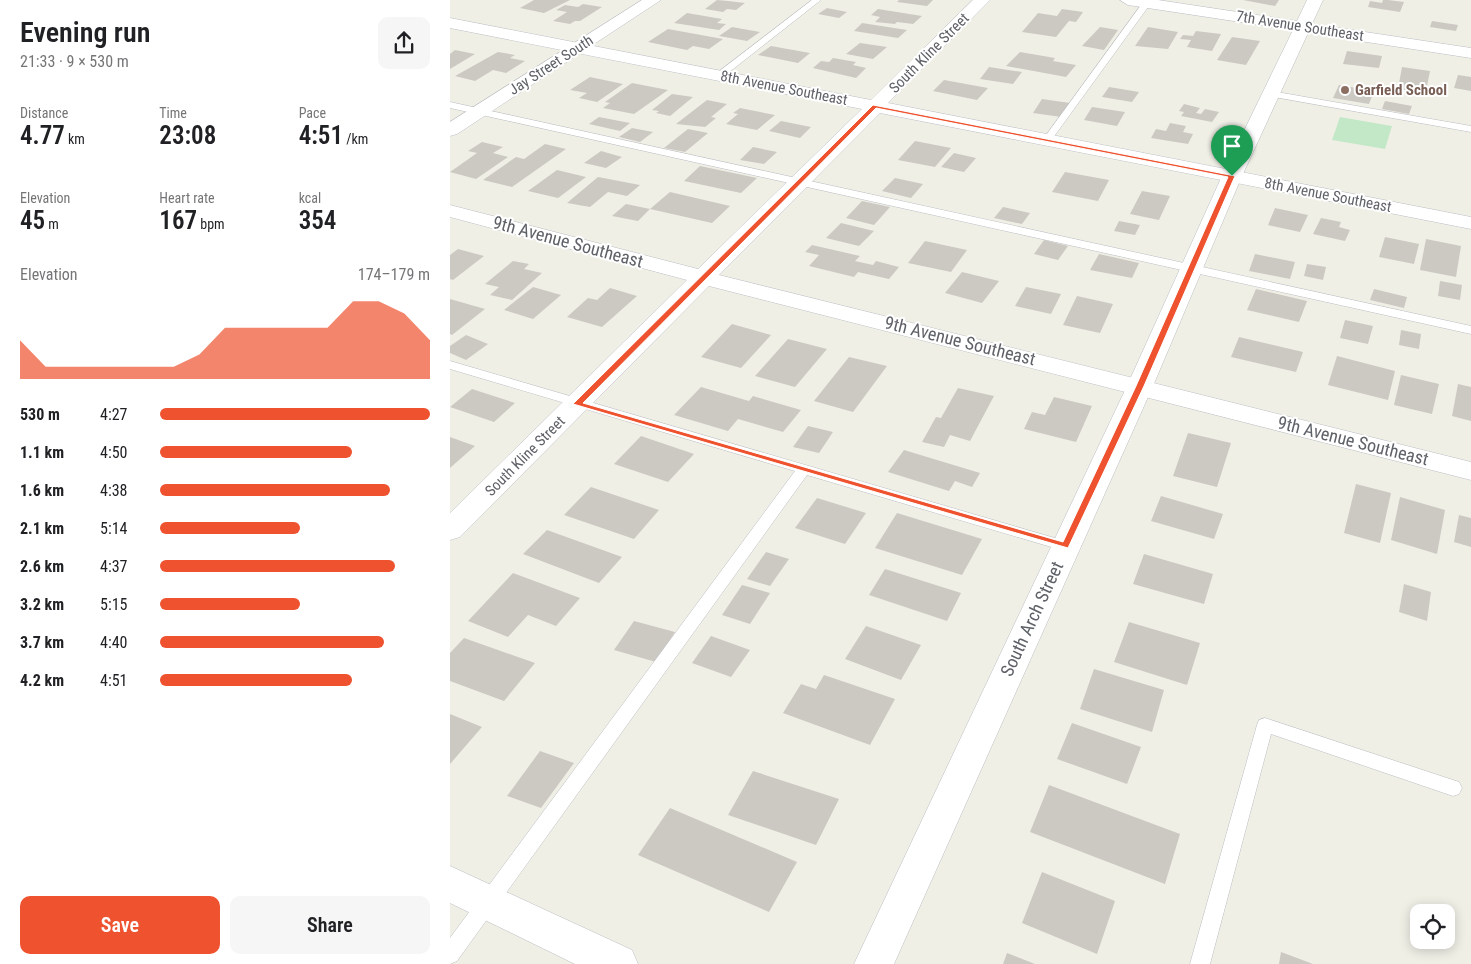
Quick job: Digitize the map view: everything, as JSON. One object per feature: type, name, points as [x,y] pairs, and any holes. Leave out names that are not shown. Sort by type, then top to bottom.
[{"type":"street","name":"Jay Street South","points":[[450,130],[653,0]]},
{"type":"street","name":"South Kline Street","points":[[450,530],[982,0]]},
{"type":"street","name":"7th Avenue Southeast","points":[[1128,0],[1471,53]]},
{"type":"street","name":"South Arch Street","points":[[874,964],[1140,386],[1232,176],[1315,0]]},
{"type":"street","name":"8th Avenue Southeast","points":[[450,23],[1471,222]]},
{"type":"street","name":"9th Avenue Southeast","points":[[450,211],[705,278],[1140,386],[1471,471]]},
{"type":"street","points":[[450,884],[618,964]]},
{"type":"lane","points":[[720,75],[817,0]]},
{"type":"lane","points":[[1047,140],[1146,3]]},
{"type":"lane","points":[[1270,94],[1471,129]]},
{"type":"lane","points":[[450,105],[1471,330]]},
{"type":"lane","points":[[450,365],[577,404],[1065,546]]},
{"type":"lane","points":[[450,954],[803,470]]},
{"type":"lane","points":[[1200,964],[1265,725],[1453,788]]},
{"type":"green space","points":[[1340,117],[1392,126],[1385,149],[1332,140]]},
{"type":"building","points":[[534,0],[570,0],[544,13],[520,8]]},
{"type":"building","points":[[717,0],[745,3],[736,10],[727,9],[723,12],[705,9]]},
{"type":"building","points":[[899,0],[933,0],[927,6],[897,2]]},
{"type":"building","points":[[1243,0],[1279,0],[1275,6]]},
{"type":"building","points":[[1383,0],[1404,2],[1400,12],[1368,7],[1370,1],[1382,3]]},
{"type":"building","points":[[583,4],[602,7],[580,21],[570,24],[553,21],[567,12],[556,10],[565,5],[578,7]]},
{"type":"building","points":[[827,8],[847,12],[839,18],[818,14]]},
{"type":"building","points":[[878,9],[922,16],[913,24],[875,22],[880,17],[871,15]]},
{"type":"building","points":[[1062,9],[1083,12],[1076,22],[1069,21],[1056,37],[1022,32],[1038,13],[1057,16]]},
{"type":"building","points":[[687,13],[722,19],[717,23],[726,24],[719,30],[674,23]]},
{"type":"building","points":[[1432,21],[1458,25],[1456,31],[1430,27]]},
{"type":"building","points":[[862,23],[907,30],[898,38],[854,31]]},
{"type":"building","points":[[732,27],[760,32],[747,41],[719,36]]},
{"type":"building","points":[[1100,27],[1118,30],[1104,50],[1082,46]]},
{"type":"building","points":[[1148,27],[1178,32],[1168,49],[1135,46]]},
{"type":"building","points":[[668,29],[723,39],[709,49],[693,46],[687,50],[648,42]]},
{"type":"building","points":[[1196,31],[1221,34],[1212,51],[1187,47],[1191,40],[1180,39],[1183,35],[1193,36]]},
{"type":"building","points":[[1232,37],[1260,41],[1246,65],[1217,60]]},
{"type":"building","points":[[860,43],[887,47],[873,59],[846,54]]},
{"type":"building","points":[[771,46],[810,53],[798,63],[758,55]]},
{"type":"building","points":[[455,50],[475,54],[450,69],[450,54]]},
{"type":"building","points":[[1347,51],[1382,56],[1379,68],[1343,64]]},
{"type":"building","points":[[498,52],[515,55],[510,58],[525,61],[506,73],[493,70],[475,81],[455,76]]},
{"type":"building","points":[[1020,52],[1055,58],[1053,61],[1076,65],[1066,77],[1006,66]]},
{"type":"building","points":[[833,58],[856,62],[853,65],[866,68],[856,78],[813,68],[821,61],[829,62]]},
{"type":"building","points":[[989,67],[1022,72],[1013,84],[980,79]]},
{"type":"building","points":[[1402,67],[1430,71],[1427,86],[1431,87],[1430,93],[1398,89]]},
{"type":"building","points":[[1458,75],[1471,77],[1471,91],[1454,88]]},
{"type":"building","points":[[590,77],[623,84],[597,102],[579,98],[587,93],[570,90]]},
{"type":"building","points":[[944,80],[988,88],[977,100],[933,91]]},
{"type":"building","points":[[632,83],[668,90],[634,114],[603,108],[610,103],[605,102]]},
{"type":"building","points":[[1339,85],[1374,91],[1369,104],[1333,98]]},
{"type":"building","points":[[1109,87],[1139,92],[1132,102],[1102,97]]},
{"type":"building","points":[[672,94],[693,97],[670,116],[656,113],[659,111],[652,110]]},
{"type":"building","points":[[1042,99],[1070,103],[1061,117],[1033,113]]},
{"type":"building","points":[[707,100],[727,104],[711,117],[716,118],[705,127],[676,124]]},
{"type":"building","points":[[1385,101],[1412,106],[1409,114],[1382,109]]},
{"type":"building","points":[[1184,104],[1200,108],[1196,113],[1201,114],[1205,109],[1219,112],[1212,122],[1181,116],[1184,112],[1179,111]]},
{"type":"building","points":[[1092,107],[1125,112],[1117,126],[1084,120]]},
{"type":"building","points":[[740,108],[775,115],[757,130],[726,124],[738,114],[733,113]]},
{"type":"building","points":[[599,117],[630,123],[620,131],[589,124]]},
{"type":"building","points":[[781,121],[811,127],[800,138],[769,131]]},
{"type":"building","points":[[1170,123],[1186,126],[1183,132],[1193,134],[1188,144],[1151,138],[1156,129],[1166,131]]},
{"type":"building","points":[[632,128],[653,132],[640,142],[619,137]]},
{"type":"building","points":[[688,129],[708,133],[685,152],[664,148]]},
{"type":"building","points":[[915,141],[951,148],[935,167],[898,160]]},
{"type":"building","points":[[482,142],[503,147],[493,153],[508,157],[476,179],[450,172],[477,153],[468,151]]},
{"type":"building","points":[[545,144],[566,149],[512,187],[483,180],[516,157],[524,159]]},
{"type":"building","points":[[753,147],[777,152],[764,164],[740,160]]},
{"type":"building","points":[[601,151],[622,157],[606,168],[584,163]]},
{"type":"building","points":[[954,153],[976,158],[964,172],[941,167]]},
{"type":"building","points":[[700,166],[757,178],[741,193],[684,181]]},
{"type":"building","points":[[557,170],[586,177],[558,198],[528,191]]},
{"type":"building","points":[[1065,172],[1109,180],[1098,201],[1052,192]]},
{"type":"building","points":[[598,177],[640,185],[627,196],[608,192],[590,207],[567,203]]},
{"type":"building","points":[[895,178],[923,184],[911,198],[882,191]]},
{"type":"building","points":[[1142,191],[1170,196],[1159,220],[1130,214]]},
{"type":"building","points":[[670,192],[730,206],[712,223],[650,209]]},
{"type":"building","points":[[862,201],[890,207],[874,225],[846,218]]},
{"type":"building","points":[[626,204],[650,209],[638,221],[612,216]]},
{"type":"building","points":[[1003,207],[1030,213],[1022,224],[994,218]]},
{"type":"building","points":[[1275,208],[1308,215],[1300,232],[1268,225]]},
{"type":"building","points":[[1321,218],[1341,222],[1339,227],[1350,230],[1345,241],[1313,234]]},
{"type":"building","points":[[1119,221],[1140,225],[1135,235],[1114,231]]},
{"type":"building","points":[[841,223],[874,231],[859,246],[826,238]]},
{"type":"building","points":[[1385,237],[1419,244],[1414,264],[1379,257]]},
{"type":"building","points":[[1426,239],[1461,246],[1456,277],[1420,270]]},
{"type":"building","points":[[1044,240],[1068,246],[1058,260],[1034,254]]},
{"type":"building","points":[[925,241],[967,250],[951,272],[908,263]]},
{"type":"building","points":[[812,245],[860,256],[855,261],[873,265],[876,261],[899,267],[889,279],[858,272],[854,277],[809,266],[819,255],[805,252]]},
{"type":"building","points":[[458,249],[484,256],[453,280],[450,279],[450,255]]},
{"type":"building","points":[[1099,254],[1139,263],[1132,278],[1090,270]]},
{"type":"building","points":[[1255,254],[1295,262],[1290,279],[1249,271]]},
{"type":"building","points":[[513,261],[529,264],[524,269],[542,273],[512,300],[490,295],[499,287],[485,284]]},
{"type":"building","points":[[1307,264],[1326,267],[1323,280],[1304,276]]},
{"type":"building","points":[[962,272],[999,281],[982,303],[945,293]]},
{"type":"building","points":[[1440,281],[1462,285],[1460,300],[1438,296]]},
{"type":"building","points":[[533,287],[561,295],[533,319],[504,310]]},
{"type":"building","points":[[1026,287],[1061,294],[1051,314],[1015,306]]},
{"type":"building","points":[[610,288],[637,296],[602,327],[567,317],[588,298],[597,300]]},
{"type":"building","points":[[1256,289],[1307,301],[1299,322],[1247,310]]},
{"type":"building","points":[[1374,289],[1407,297],[1404,308],[1370,300]]},
{"type":"building","points":[[1077,296],[1113,304],[1100,333],[1063,325]]},
{"type":"building","points":[[450,299],[485,309],[452,335],[450,334]]},
{"type":"building","points":[[1345,320],[1373,326],[1368,344],[1340,338]]},
{"type":"building","points":[[732,324],[771,335],[741,368],[701,357]]},
{"type":"building","points":[[1401,330],[1421,334],[1419,349],[1399,345]]},
{"type":"building","points":[[466,335],[488,344],[466,360],[450,353],[450,346]]},
{"type":"building","points":[[1239,337],[1303,352],[1296,372],[1231,357]]},
{"type":"building","points":[[788,339],[827,349],[795,387],[755,376]]},
{"type":"building","points":[[1337,356],[1395,371],[1388,400],[1328,385]]},
{"type":"building","points":[[849,357],[887,366],[853,412],[814,401]]},
{"type":"building","points":[[1401,375],[1439,384],[1432,414],[1394,405]]},
{"type":"building","points":[[1458,384],[1471,387],[1471,421],[1452,416]]},
{"type":"building","points":[[701,387],[749,401],[753,396],[801,410],[783,432],[738,419],[728,431],[674,415]]},
{"type":"building","points":[[958,388],[994,396],[970,441],[950,435],[944,447],[922,442],[936,417],[941,418]]},
{"type":"building","points":[[472,389],[515,403],[494,422],[450,407]]},
{"type":"building","points":[[1054,397],[1092,406],[1076,442],[1024,429],[1032,412],[1045,415]]},
{"type":"building","points":[[808,426],[833,432],[819,453],[793,447]]},
{"type":"building","points":[[1188,433],[1231,443],[1217,487],[1173,476]]},
{"type":"building","points":[[641,436],[694,454],[668,482],[614,464]]},
{"type":"building","points":[[450,437],[475,446],[450,468]]},
{"type":"building","points":[[904,450],[980,473],[972,487],[955,481],[949,491],[888,472]]},
{"type":"building","points":[[1356,484],[1391,493],[1380,543],[1344,533]]},
{"type":"building","points":[[591,487],[659,510],[634,539],[564,515]]},
{"type":"building","points":[[1161,496],[1223,514],[1214,539],[1151,521]]},
{"type":"building","points":[[1400,497],[1445,510],[1437,554],[1391,540]]},
{"type":"building","points":[[817,498],[866,513],[845,544],[795,528]]},
{"type":"building","points":[[897,513],[982,539],[962,575],[875,548]]},
{"type":"building","points":[[1459,515],[1471,518],[1471,547],[1454,542]]},
{"type":"building","points":[[547,530],[622,557],[599,583],[523,554]]},
{"type":"building","points":[[766,552],[789,559],[770,586],[747,579]]},
{"type":"building","points":[[1144,554],[1213,574],[1204,604],[1133,584]]},
{"type":"building","points":[[885,569],[961,593],[947,621],[869,595]]},
{"type":"building","points":[[513,573],[580,598],[556,626],[528,615],[508,637],[468,621]]},
{"type":"building","points":[[1404,584],[1431,592],[1427,621],[1399,612]]},
{"type":"building","points":[[742,585],[770,593],[750,624],[722,615]]},
{"type":"building","points":[[634,621],[675,632],[656,662],[614,650]]},
{"type":"building","points":[[1129,622],[1200,643],[1187,685],[1114,662]]},
{"type":"building","points":[[866,626],[921,645],[901,680],[845,659]]},
{"type":"building","points":[[711,636],[750,650],[731,677],[692,663]]},
{"type":"building","points":[[464,638],[535,663],[504,701],[450,681],[450,653]]},
{"type":"building","points":[[1094,669],[1164,690],[1152,732],[1080,709]]},
{"type":"building","points":[[824,675],[895,699],[870,745],[783,713],[801,684],[816,689]]},
{"type":"building","points":[[450,714],[482,727],[450,764]]},
{"type":"building","points":[[1072,723],[1141,747],[1127,784],[1057,759]]},
{"type":"building","points":[[540,751],[574,763],[541,808],[507,796]]},
{"type":"building","points":[[753,771],[839,799],[816,845],[728,815]]},
{"type":"building","points":[[1049,785],[1180,834],[1165,884],[1030,832]]},
{"type":"building","points":[[670,808],[797,862],[769,912],[638,855]]},
{"type":"building","points":[[1042,872],[1115,901],[1097,954],[1022,923]]},
{"type":"building","points":[[1281,952],[1313,964],[1279,964]]},
{"type":"building","points":[[1007,953],[1035,964],[1003,964]]},
{"type":"place","name":"Garfield School","points":[[1345,90]]},
{"type":"route","points":[[875,106],[1232,176],[1140,386],[1065,546],[577,404],[875,106]]}]
